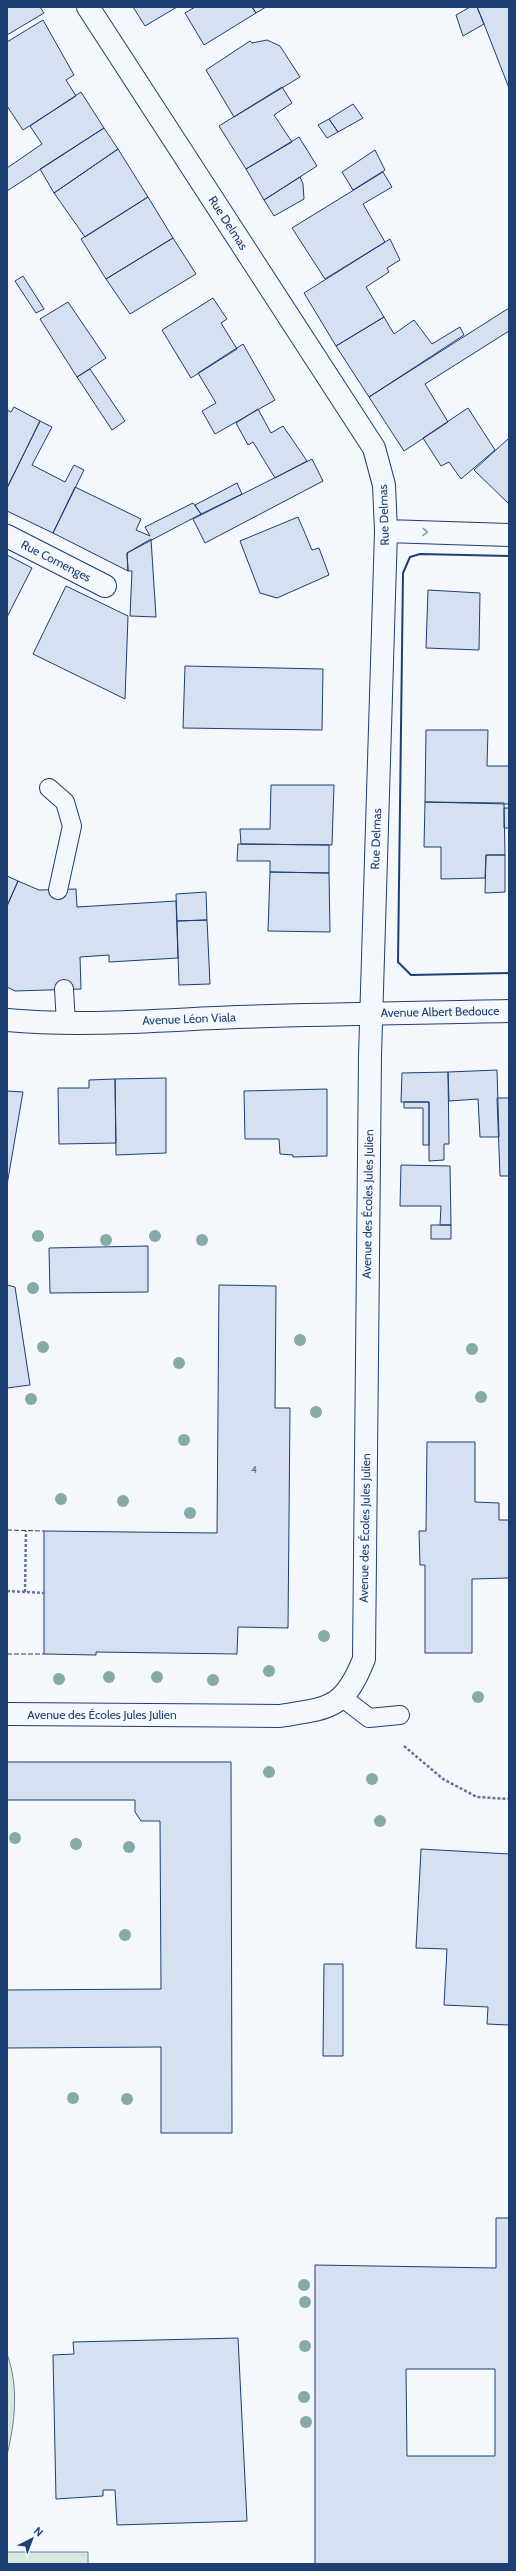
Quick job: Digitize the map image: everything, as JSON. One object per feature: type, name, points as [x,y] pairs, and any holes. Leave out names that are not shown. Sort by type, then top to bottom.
[{"type":"street","name":"Rue Delmas","points":[[88,7],[374,448],[384,485],[386,531],[371,1012]]},
{"type":"street","points":[[386,531],[509,535]]},
{"type":"street","name":"Rue Comenges","points":[[7,536],[105,586]]},
{"type":"street","name":"Avenue Albert Bedouce","points":[[371,1012],[509,1011]]},
{"type":"street","name":"Avenue Léon Viala","points":[[7,1020],[66,1023],[371,1012]]},
{"type":"street","name":"Avenue des Écoles Jules Julien","points":[[7,1714],[280,1716],[322,1709],[343,1698],[355,1682],[364,1659],[371,1012]]},
{"type":"lane","points":[[50,788],[65,802],[72,826],[58,890]]},
{"type":"lane","points":[[64,989],[66,1023]]},
{"type":"lane","points":[[343,1698],[369,1718],[400,1715]]},
{"type":"path","points":[[25,1592],[26,1531]]},
{"type":"path","points":[[7,1591],[44,1593]]},
{"type":"path","points":[[369,1718],[443,1779],[477,1797],[509,1799]]},
{"type":"shaded area","points":[[7,2354],[13,2379],[14,2417],[7,2455]]},
{"type":"shaded area","points":[[7,2552],[88,2552],[88,2564],[7,2564]]},
{"type":"building","points":[[7,7],[40,7],[44,13],[7,35]]},
{"type":"building","points":[[133,7],[177,7],[145,26]]},
{"type":"building","points":[[195,7],[252,7],[256,13],[204,45],[185,13]]},
{"type":"building","points":[[252,7],[266,7],[256,13]]},
{"type":"building","points":[[470,7],[477,7],[484,24],[463,36],[456,15]]},
{"type":"building","points":[[477,7],[509,7],[509,88],[484,24]]},
{"type":"building","points":[[43,20],[74,75],[66,80],[76,96],[23,130],[7,106],[7,42]]},
{"type":"building","points":[[267,40],[280,46],[300,77],[234,117],[206,70],[250,41],[252,43]]},
{"type":"building","points":[[282,87],[292,103],[274,115],[292,142],[246,169],[219,126]]},
{"type":"building","points":[[81,92],[104,128],[7,191],[7,168],[42,144],[30,126]]},
{"type":"building","points":[[353,104],[363,118],[338,132],[329,119]]},
{"type":"building","points":[[329,119],[338,132],[327,138],[318,125]]},
{"type":"building","points":[[104,128],[118,149],[54,193],[40,169]]},
{"type":"building","points":[[299,137],[317,166],[264,200],[246,169]]},
{"type":"building","points":[[118,149],[148,197],[85,237],[54,193]]},
{"type":"building","points":[[375,150],[385,170],[353,190],[342,172]]},
{"type":"building","points":[[383,172],[392,187],[363,204],[385,242],[325,279],[292,228]]},
{"type":"building","points":[[300,177],[303,184],[304,199],[274,216],[264,200]]},
{"type":"building","points":[[148,197],[173,238],[106,279],[81,239]]},
{"type":"building","points":[[173,238],[196,274],[130,314],[106,279]]},
{"type":"building","points":[[390,239],[400,260],[387,268],[389,272],[366,287],[384,317],[336,346],[304,293]]},
{"type":"building","points":[[23,276],[44,309],[36,313],[15,281]]},
{"type":"building","points":[[213,298],[227,319],[221,323],[237,349],[191,378],[162,330]]},
{"type":"building","points":[[68,302],[106,358],[77,377],[40,319]]},
{"type":"building","points":[[509,308],[509,331],[425,384],[448,422],[404,451],[369,397]]},
{"type":"building","points":[[384,317],[394,334],[414,320],[432,344],[460,327],[464,335],[369,397],[336,346]]},
{"type":"building","points":[[243,344],[275,400],[215,434],[202,411],[216,403],[198,373]]},
{"type":"building","points":[[90,369],[125,421],[112,430],[77,377]]},
{"type":"building","points":[[14,407],[40,421],[7,488],[7,410],[11,412]]},
{"type":"building","points":[[468,408],[495,450],[461,479],[449,462],[441,466],[423,438]]},
{"type":"building","points":[[258,409],[271,433],[283,426],[307,461],[275,478],[253,442],[248,445],[236,423]]},
{"type":"building","points":[[40,421],[52,427],[32,465],[65,482],[74,465],[84,470],[53,533],[7,511],[7,488]]},
{"type":"building","points":[[509,438],[509,504],[474,470]]},
{"type":"building","points":[[312,459],[323,481],[205,543],[193,519]]},
{"type":"building","points":[[237,483],[242,494],[201,514],[195,505]]},
{"type":"building","points":[[75,487],[141,519],[136,530],[150,536],[145,527],[193,503],[201,514],[127,553],[128,571],[53,533]]},
{"type":"building","points":[[298,517],[312,550],[319,548],[329,575],[277,598],[260,593],[240,541]]},
{"type":"building","points":[[151,539],[156,617],[130,616],[132,571],[128,571],[127,553]]},
{"type":"building","points":[[7,555],[32,568],[7,617]]},
{"type":"building","points":[[66,586],[128,616],[125,699],[33,654]]},
{"type":"building","points":[[428,590],[480,593],[479,650],[426,648]]},
{"type":"building","points":[[185,666],[323,669],[322,730],[183,728]]},
{"type":"building","points":[[426,730],[488,730],[487,766],[509,766],[509,804],[425,802]]},
{"type":"building","points":[[271,785],[334,785],[332,845],[241,844],[240,829],[270,829]]},
{"type":"building","points":[[425,802],[504,803],[505,855],[486,855],[485,878],[441,879],[441,847],[424,847]]},
{"type":"building","points":[[504,808],[509,808],[509,828],[504,828]]},
{"type":"building","points":[[238,844],[329,845],[329,873],[270,872],[270,861],[237,861]]},
{"type":"building","points":[[486,855],[505,855],[505,892],[485,893]]},
{"type":"building","points":[[270,872],[329,873],[330,932],[268,931]]},
{"type":"building","points":[[7,876],[18,881],[7,906]]},
{"type":"building","points":[[18,881],[39,890],[76,889],[77,907],[176,901],[178,958],[109,962],[109,955],[80,957],[81,989],[15,991],[7,987],[7,906]]},
{"type":"building","points":[[206,892],[207,920],[177,921],[176,894]]},
{"type":"building","points":[[207,920],[210,984],[179,985],[177,921]]},
{"type":"building","points":[[497,1070],[499,1137],[480,1137],[478,1099],[449,1101],[448,1072]]},
{"type":"building","points":[[448,1072],[449,1144],[444,1144],[444,1160],[429,1161],[429,1102],[401,1102],[402,1073]]},
{"type":"building","points":[[166,1078],[166,1153],[116,1155],[115,1079]]},
{"type":"building","points":[[115,1079],[116,1143],[59,1144],[58,1088],[89,1088],[89,1080]]},
{"type":"building","points":[[327,1089],[327,1156],[293,1157],[293,1155],[280,1154],[279,1139],[245,1139],[244,1091]]},
{"type":"building","points":[[7,1091],[23,1092],[7,1185]]},
{"type":"building","points":[[497,1098],[509,1098],[509,1176],[500,1176]]},
{"type":"building","points":[[404,1102],[429,1102],[429,1145],[423,1145],[423,1108],[404,1108]]},
{"type":"building","points":[[401,1165],[450,1166],[451,1225],[440,1225],[441,1206],[400,1206]]},
{"type":"building","points":[[431,1225],[451,1225],[451,1239],[431,1239]]},
{"type":"building","points":[[148,1246],[148,1292],[50,1293],[49,1248]]},
{"type":"building","points":[[7,1285],[15,1287],[30,1385],[7,1388]]},
{"type":"building","points":[[219,1285],[276,1286],[275,1408],[290,1408],[288,1628],[238,1627],[237,1654],[96,1652],[96,1655],[44,1654],[44,1531],[217,1533]]},
{"type":"building","points":[[427,1442],[475,1442],[475,1502],[499,1503],[499,1520],[509,1520],[509,1578],[472,1579],[472,1653],[425,1653],[425,1565],[420,1565],[419,1531],[426,1531]]},
{"type":"building","points":[[7,1762],[231,1762],[232,2133],[161,2133],[161,2047],[7,2048],[7,1990],[161,1989],[160,1821],[141,1821],[135,1812],[135,1800],[7,1800]]},
{"type":"building","points":[[421,1849],[509,1854],[509,2025],[487,2024],[488,2007],[444,2005],[447,1949],[416,1948]]},
{"type":"building","points":[[324,1964],[343,1964],[343,2056],[323,2056]]},
{"type":"building","points":[[496,2218],[509,2218],[509,2564],[315,2564],[315,2265],[496,2268]],"holes":[[[406,2369],[495,2369],[495,2456],[407,2456]]]},
{"type":"building","points":[[238,2338],[247,2521],[117,2525],[115,2490],[103,2490],[103,2496],[56,2499],[53,2355],[74,2354],[73,2342]]},
{"type":"fence","points":[[7,1530],[44,1531]]},
{"type":"fence","points":[[7,1654],[44,1654]]},
{"type":"wall","points":[[509,556],[420,554],[410,557],[403,573],[398,962],[411,975],[509,973]]}]
